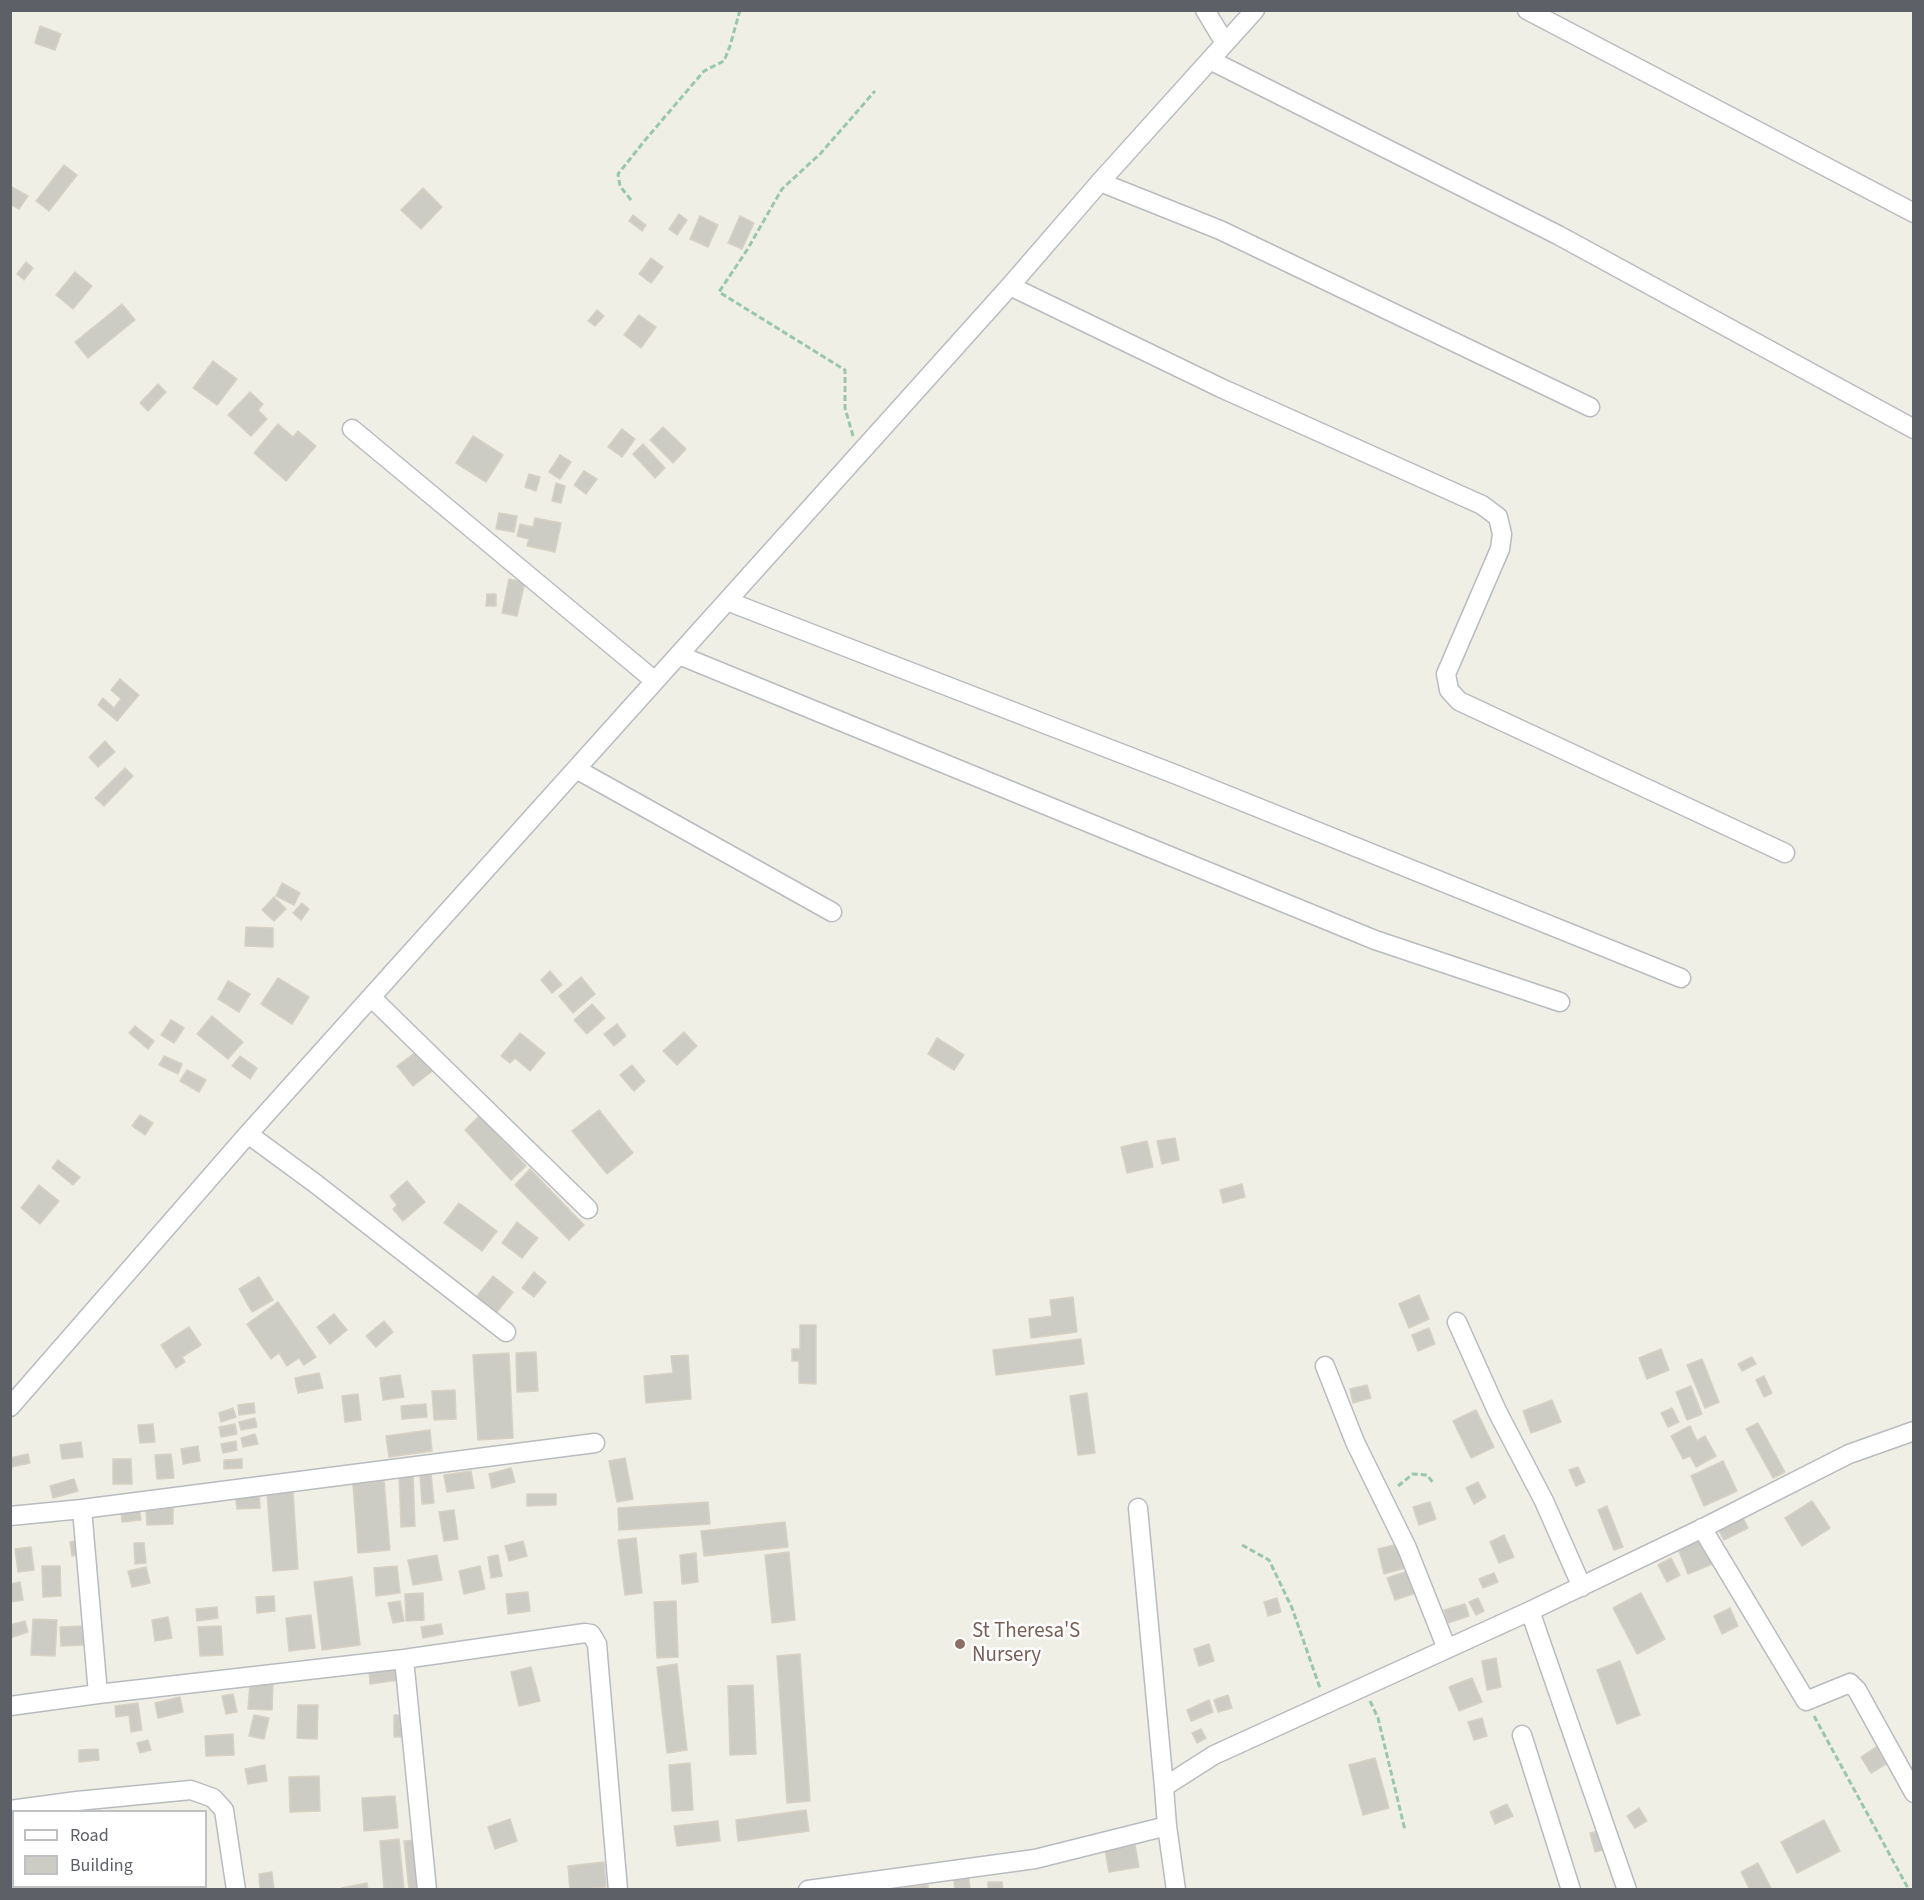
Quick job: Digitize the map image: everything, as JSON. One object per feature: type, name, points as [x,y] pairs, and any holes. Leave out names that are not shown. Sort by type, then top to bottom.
[{"type":"street","points":[[1205,10],[1226,43]]},
{"type":"street","points":[[10,1407],[248,1134],[1255,10]]},
{"type":"street","points":[[1527,10],[1914,213]]},
{"type":"street","points":[[1210,60],[1558,235],[1914,429]]},
{"type":"street","points":[[1100,182],[1220,230],[1590,407]]},
{"type":"street","points":[[1010,286],[1221,388],[1482,505],[1498,517],[1502,534],[1500,549],[1446,674],[1449,690],[1459,700],[1785,853]]},
{"type":"street","points":[[351,429],[655,681]]},
{"type":"street","points":[[727,602],[1177,775],[1681,978]]},
{"type":"street","points":[[679,655],[1375,940],[1560,1002]]},
{"type":"street","points":[[576,769],[832,912]]},
{"type":"street","points":[[371,997],[588,1209]]},
{"type":"street","points":[[248,1134],[506,1332]]},
{"type":"street","points":[[1457,1322],[1497,1411],[1544,1501],[1582,1587]]},
{"type":"street","points":[[1324,1366],[1355,1442],[1407,1548],[1447,1649]]},
{"type":"street","points":[[1164,1787],[1214,1755],[1582,1587],[1849,1454],[1914,1431]]},
{"type":"street","points":[[10,1516],[82,1509],[595,1443]]},
{"type":"street","points":[[1138,1508],[1167,1826],[1176,1890]]},
{"type":"street","points":[[82,1509],[99,1694]]},
{"type":"street","points":[[1702,1528],[1806,1701],[1850,1683],[1857,1690],[1914,1793]]},
{"type":"street","points":[[1530,1611],[1628,1890]]},
{"type":"street","points":[[10,1706],[404,1659],[591,1634],[597,1644],[618,1890]]},
{"type":"street","points":[[404,1659],[427,1890]]},
{"type":"street","points":[[1522,1735],[1571,1890]]},
{"type":"street","points":[[10,1810],[191,1790],[213,1798],[224,1810],[236,1890]]},
{"type":"street","points":[[808,1890],[1035,1859],[1167,1826]]},
{"type":"path","points":[[631,200],[620,186],[618,174],[704,71],[724,61],[740,10]]},
{"type":"path","points":[[858,455],[845,408],[845,370],[719,292],[747,250],[782,189],[821,153],[875,91]]},
{"type":"path","points":[[1388,1509],[1393,1490],[1413,1474],[1427,1475],[1434,1484]]},
{"type":"path","points":[[1242,1545],[1269,1560],[1292,1608],[1322,1692]]},
{"type":"path","points":[[1370,1700],[1378,1718],[1405,1830]]},
{"type":"path","points":[[1806,1701],[1909,1890]]},
{"type":"building","points":[[40,26],[61,34],[55,50],[35,43]]},
{"type":"building","points":[[64,165],[77,175],[49,211],[36,201]]},
{"type":"building","points":[[10,186],[28,196],[19,209],[10,204]]},
{"type":"building","points":[[423,188],[442,207],[421,229],[401,210]]},
{"type":"building","points":[[679,214],[687,220],[677,235],[669,229]]},
{"type":"building","points":[[633,215],[646,225],[642,231],[629,221]]},
{"type":"building","points":[[700,216],[718,225],[708,247],[690,239]]},
{"type":"building","points":[[740,216],[754,223],[742,249],[728,243]]},
{"type":"building","points":[[651,258],[663,267],[651,283],[639,274]]},
{"type":"building","points":[[26,262],[33,268],[24,280],[17,274]]},
{"type":"building","points":[[75,272],[92,286],[73,309],[56,295]]},
{"type":"building","points":[[122,304],[135,320],[88,358],[75,342]]},
{"type":"building","points":[[597,310],[604,316],[595,326],[588,321]]},
{"type":"building","points":[[639,315],[656,327],[641,348],[624,335]]},
{"type":"building","points":[[213,361],[237,379],[217,405],[193,388]]},
{"type":"building","points":[[158,384],[166,392],[148,411],[140,403]]},
{"type":"building","points":[[250,392],[263,404],[258,410],[267,419],[251,436],[228,415]]},
{"type":"building","points":[[278,424],[293,437],[298,431],[316,446],[286,481],[254,453]]},
{"type":"building","points":[[663,427],[686,449],[673,463],[650,440]]},
{"type":"building","points":[[622,429],[635,439],[622,457],[608,447]]},
{"type":"building","points":[[473,436],[503,455],[486,482],[456,463]]},
{"type":"building","points":[[643,444],[665,468],[655,478],[633,454]]},
{"type":"building","points":[[560,455],[571,462],[560,479],[549,472]]},
{"type":"building","points":[[584,471],[597,479],[586,494],[574,485]]},
{"type":"building","points":[[529,474],[540,477],[536,491],[525,487]]},
{"type":"building","points":[[556,483],[565,486],[561,503],[552,501]]},
{"type":"building","points":[[499,513],[517,516],[514,532],[496,529]]},
{"type":"building","points":[[535,518],[561,523],[555,552],[527,546],[529,539],[517,536],[520,524],[533,527]]},
{"type":"building","points":[[509,579],[525,582],[517,616],[502,613]]},
{"type":"building","points":[[487,594],[496,594],[496,606],[486,606]]},
{"type":"building","points":[[120,679],[139,695],[117,721],[98,705],[103,698],[114,708],[121,699],[111,690]]},
{"type":"building","points":[[105,741],[115,752],[98,767],[89,757]]},
{"type":"building","points":[[125,768],[133,776],[104,806],[95,798]]},
{"type":"building","points":[[282,883],[300,893],[294,905],[276,896]]},
{"type":"building","points":[[274,897],[286,909],[274,921],[262,910]]},
{"type":"building","points":[[302,903],[309,909],[301,920],[293,913]]},
{"type":"building","points":[[246,927],[273,928],[273,947],[245,946]]},
{"type":"building","points":[[550,971],[562,985],[552,993],[541,980]]},
{"type":"building","points":[[581,977],[595,994],[573,1013],[559,996]]},
{"type":"building","points":[[278,978],[309,997],[292,1024],[261,1004]]},
{"type":"building","points":[[228,981],[250,994],[239,1012],[218,999]]},
{"type":"building","points":[[592,1004],[605,1018],[587,1034],[574,1020]]},
{"type":"building","points":[[212,1016],[243,1042],[228,1059],[197,1034]]},
{"type":"building","points":[[171,1020],[184,1028],[174,1043],[161,1035]]},
{"type":"building","points":[[617,1024],[626,1036],[614,1046],[604,1034]]},
{"type":"building","points":[[135,1026],[154,1041],[148,1049],[129,1033]]},
{"type":"building","points":[[684,1032],[697,1046],[677,1065],[663,1051]]},
{"type":"building","points":[[520,1033],[545,1053],[530,1071],[515,1058],[510,1063],[501,1056]]},
{"type":"building","points":[[937,1038],[964,1055],[954,1070],[928,1054]]},
{"type":"building","points":[[420,1049],[435,1069],[413,1086],[397,1066]]},
{"type":"building","points":[[164,1056],[182,1064],[178,1074],[159,1065]]},
{"type":"building","points":[[240,1056],[257,1068],[250,1079],[232,1066]]},
{"type":"building","points":[[632,1065],[645,1081],[634,1091],[620,1075]]},
{"type":"building","points":[[187,1070],[206,1080],[199,1092],[180,1081]]},
{"type":"building","points":[[599,1110],[633,1153],[607,1174],[572,1131]]},
{"type":"building","points":[[140,1115],[153,1123],[145,1135],[132,1126]]},
{"type":"building","points":[[480,1115],[526,1166],[511,1180],[465,1130]]},
{"type":"building","points":[[1175,1138],[1179,1160],[1162,1164],[1157,1141]]},
{"type":"building","points":[[1147,1141],[1153,1167],[1127,1173],[1121,1147]]},
{"type":"building","points":[[58,1160],[80,1177],[73,1185],[52,1168]]},
{"type":"building","points":[[530,1169],[584,1225],[569,1240],[515,1185]]},
{"type":"building","points":[[407,1181],[425,1202],[403,1221],[393,1209],[397,1205],[390,1196]]},
{"type":"building","points":[[1242,1184],[1245,1197],[1223,1203],[1220,1190]]},
{"type":"building","points":[[39,1185],[59,1201],[40,1224],[21,1208]]},
{"type":"building","points":[[459,1203],[497,1231],[482,1251],[444,1223]]},
{"type":"building","points":[[517,1222],[538,1238],[522,1258],[502,1243]]},
{"type":"building","points":[[534,1272],[546,1282],[534,1297],[522,1288]]},
{"type":"building","points":[[493,1276],[513,1292],[496,1313],[477,1296]]},
{"type":"building","points":[[259,1277],[273,1300],[252,1312],[239,1289]]},
{"type":"building","points":[[1419,1295],[1429,1319],[1409,1328],[1399,1304]]},
{"type":"building","points":[[1073,1297],[1077,1332],[1031,1338],[1029,1319],[1052,1316],[1050,1300]]},
{"type":"building","points":[[278,1302],[316,1357],[304,1365],[299,1358],[287,1366],[279,1353],[271,1359],[247,1324]]},
{"type":"building","points":[[334,1314],[347,1330],[330,1344],[317,1327]]},
{"type":"building","points":[[384,1321],[393,1332],[376,1347],[366,1336]]},
{"type":"building","points":[[800,1325],[816,1325],[816,1384],[799,1383],[799,1361],[792,1361],[792,1349],[800,1349]]},
{"type":"building","points":[[189,1327],[201,1345],[182,1357],[185,1362],[176,1368],[161,1345]]},
{"type":"building","points":[[1429,1328],[1435,1344],[1418,1351],[1412,1335]]},
{"type":"building","points":[[1081,1339],[1084,1364],[996,1375],[993,1350]]},
{"type":"building","points":[[1661,1349],[1669,1370],[1647,1379],[1639,1358]]},
{"type":"building","points":[[536,1352],[538,1391],[517,1392],[516,1353]]},
{"type":"building","points":[[509,1353],[513,1438],[478,1440],[473,1355]]},
{"type":"building","points":[[688,1355],[691,1399],[646,1403],[644,1376],[673,1373],[671,1356]]},
{"type":"building","points":[[1752,1357],[1756,1364],[1742,1371],[1738,1364]]},
{"type":"building","points":[[1702,1359],[1719,1402],[1705,1408],[1687,1365]]},
{"type":"building","points":[[319,1373],[323,1388],[298,1393],[295,1378]]},
{"type":"building","points":[[400,1375],[404,1397],[383,1400],[380,1378]]},
{"type":"building","points":[[1764,1376],[1772,1393],[1764,1397],[1756,1380]]},
{"type":"building","points":[[1367,1385],[1371,1398],[1353,1403],[1350,1389]]},
{"type":"building","points":[[1691,1386],[1702,1414],[1687,1420],[1676,1392]]},
{"type":"building","points":[[455,1390],[456,1419],[434,1420],[432,1391]]},
{"type":"building","points":[[1087,1393],[1095,1453],[1078,1455],[1070,1396]]},
{"type":"building","points":[[358,1394],[361,1420],[345,1422],[342,1396]]},
{"type":"building","points":[[1552,1400],[1561,1422],[1531,1433],[1523,1411]]},
{"type":"building","points":[[254,1403],[255,1413],[239,1415],[238,1405]]},
{"type":"building","points":[[426,1404],[427,1417],[402,1419],[401,1406]]},
{"type":"building","points":[[233,1408],[236,1417],[221,1422],[219,1413]]},
{"type":"building","points":[[1672,1408],[1679,1422],[1668,1427],[1661,1413]]},
{"type":"building","points":[[1476,1410],[1494,1447],[1471,1458],[1453,1421]]},
{"type":"building","points":[[255,1418],[257,1427],[241,1430],[239,1422]]},
{"type":"building","points":[[1758,1423],[1785,1472],[1773,1478],[1746,1429]]},
{"type":"building","points":[[153,1424],[155,1442],[140,1443],[138,1425]]},
{"type":"building","points":[[235,1424],[237,1434],[221,1437],[219,1427]]},
{"type":"building","points":[[1690,1426],[1697,1441],[1705,1436],[1716,1456],[1696,1467],[1690,1456],[1683,1459],[1671,1436]]},
{"type":"building","points":[[430,1430],[432,1451],[389,1457],[386,1436]]},
{"type":"building","points":[[255,1434],[258,1444],[243,1447],[241,1438]]},
{"type":"building","points":[[236,1441],[237,1450],[223,1453],[221,1444]]},
{"type":"building","points":[[81,1442],[83,1457],[62,1459],[60,1445]]},
{"type":"building","points":[[198,1446],[200,1461],[183,1464],[181,1449]]},
{"type":"building","points":[[28,1454],[30,1463],[11,1467],[10,1458]]},
{"type":"building","points":[[171,1454],[174,1478],[157,1479],[155,1455]]},
{"type":"building","points":[[625,1458],[633,1499],[617,1502],[609,1461]]},
{"type":"building","points":[[113,1459],[131,1459],[132,1484],[113,1484]]},
{"type":"building","points":[[242,1459],[242,1468],[224,1469],[224,1460]]},
{"type":"building","points":[[1723,1461],[1737,1491],[1704,1506],[1691,1476]]},
{"type":"building","points":[[1578,1467],[1585,1482],[1576,1486],[1569,1470]]},
{"type":"building","points":[[511,1468],[515,1482],[492,1488],[489,1474]]},
{"type":"building","points":[[471,1471],[474,1488],[447,1492],[444,1475]]},
{"type":"building","points":[[399,1474],[413,1474],[415,1526],[401,1527]]},
{"type":"building","points":[[431,1474],[434,1503],[422,1504],[420,1475]]},
{"type":"building","points":[[74,1479],[78,1491],[53,1498],[50,1486]]},
{"type":"building","points":[[384,1481],[390,1550],[358,1553],[353,1484]]},
{"type":"building","points":[[1478,1482],[1486,1497],[1474,1504],[1466,1488]]},
{"type":"building","points":[[259,1491],[260,1508],[237,1509],[235,1492]]},
{"type":"building","points":[[293,1492],[298,1569],[273,1571],[267,1494]]},
{"type":"building","points":[[527,1494],[556,1494],[556,1505],[527,1506]]},
{"type":"building","points":[[1812,1501],[1830,1528],[1802,1546],[1785,1518]]},
{"type":"building","points":[[708,1502],[710,1524],[619,1530],[618,1508]]},
{"type":"building","points":[[1430,1502],[1436,1519],[1419,1525],[1413,1507]]},
{"type":"building","points":[[139,1506],[141,1520],[122,1522],[121,1508]]},
{"type":"building","points":[[1607,1506],[1623,1547],[1614,1550],[1598,1510]]},
{"type":"building","points":[[173,1508],[173,1524],[147,1525],[146,1509]]},
{"type":"building","points":[[454,1510],[458,1539],[444,1541],[439,1512]]},
{"type":"building","points":[[1742,1516],[1748,1528],[1724,1540],[1718,1529]]},
{"type":"building","points":[[785,1522],[788,1547],[704,1556],[701,1531]]},
{"type":"building","points":[[1504,1535],[1514,1557],[1499,1563],[1490,1542]]},
{"type":"building","points":[[636,1538],[642,1593],[625,1595],[618,1540]]},
{"type":"building","points":[[1706,1538],[1715,1563],[1688,1574],[1678,1549]]},
{"type":"building","points":[[80,1540],[82,1554],[72,1556],[70,1542]]},
{"type":"building","points":[[523,1541],[527,1556],[509,1561],[505,1546]]},
{"type":"building","points":[[134,1543],[144,1543],[146,1563],[135,1564]]},
{"type":"building","points":[[1399,1544],[1405,1568],[1384,1574],[1378,1549]]},
{"type":"building","points":[[31,1547],[34,1570],[18,1572],[15,1549]]},
{"type":"building","points":[[789,1552],[795,1620],[772,1623],[765,1555]]},
{"type":"building","points":[[696,1553],[698,1582],[682,1584],[680,1555]]},
{"type":"building","points":[[437,1555],[442,1580],[413,1585],[408,1560]]},
{"type":"building","points":[[498,1555],[502,1576],[491,1578],[488,1557]]},
{"type":"building","points":[[1671,1558],[1680,1575],[1667,1582],[1658,1565]]},
{"type":"building","points":[[42,1566],[60,1566],[61,1596],[43,1597]]},
{"type":"building","points":[[397,1566],[400,1593],[376,1596],[374,1568]]},
{"type":"building","points":[[480,1566],[485,1589],[464,1594],[459,1571]]},
{"type":"building","points":[[146,1567],[150,1583],[132,1587],[128,1571]]},
{"type":"building","points":[[1408,1571],[1416,1593],[1395,1600],[1387,1578]]},
{"type":"building","points":[[1494,1573],[1498,1582],[1483,1588],[1479,1579]]},
{"type":"building","points":[[352,1577],[360,1645],[322,1650],[314,1582]]},
{"type":"building","points":[[20,1582],[23,1600],[10,1602],[10,1584]]},
{"type":"building","points":[[528,1592],[530,1611],[508,1614],[506,1594]]},
{"type":"building","points":[[423,1593],[424,1620],[406,1621],[405,1594]]},
{"type":"building","points":[[1641,1593],[1665,1639],[1637,1654],[1613,1608]]},
{"type":"building","points":[[274,1596],[275,1611],[257,1613],[256,1597]]},
{"type":"building","points":[[1277,1598],[1281,1612],[1268,1616],[1264,1602]]},
{"type":"building","points":[[1478,1598],[1484,1611],[1476,1615],[1469,1602]]},
{"type":"building","points":[[400,1601],[404,1621],[393,1623],[388,1603]]},
{"type":"building","points":[[676,1601],[678,1657],[657,1658],[654,1602]]},
{"type":"building","points":[[1465,1604],[1469,1616],[1448,1623],[1444,1610]]},
{"type":"building","points":[[217,1607],[218,1618],[197,1621],[196,1609]]},
{"type":"building","points":[[1730,1608],[1738,1626],[1722,1634],[1714,1616]]},
{"type":"building","points":[[311,1615],[315,1648],[289,1651],[286,1618]]},
{"type":"building","points":[[168,1617],[172,1638],[155,1641],[152,1620]]},
{"type":"building","points":[[33,1619],[57,1620],[55,1656],[31,1655]]},
{"type":"building","points":[[25,1621],[28,1632],[10,1638],[10,1625]]},
{"type":"building","points":[[441,1624],[443,1634],[423,1638],[421,1627]]},
{"type":"building","points":[[86,1626],[86,1645],[61,1646],[60,1627]]},
{"type":"building","points":[[221,1626],[223,1655],[200,1656],[198,1627]]},
{"type":"building","points":[[1209,1644],[1214,1661],[1199,1666],[1194,1649]]},
{"type":"building","points":[[800,1654],[810,1801],[787,1803],[777,1656]]},
{"type":"building","points":[[1496,1658],[1501,1687],[1487,1690],[1482,1661]]},
{"type":"building","points":[[1620,1661],[1640,1715],[1617,1724],[1597,1670]]},
{"type":"building","points":[[677,1664],[687,1750],[667,1753],[657,1667]]},
{"type":"building","points":[[397,1667],[399,1680],[370,1684],[369,1670]]},
{"type":"building","points":[[531,1667],[540,1701],[519,1706],[511,1672]]},
{"type":"building","points":[[1472,1678],[1482,1702],[1459,1711],[1449,1687]]},
{"type":"building","points":[[250,1683],[273,1684],[272,1710],[248,1709]]},
{"type":"building","points":[[753,1685],[756,1754],[730,1755],[728,1686]]},
{"type":"building","points":[[233,1694],[237,1712],[226,1714],[222,1696]]},
{"type":"building","points":[[1228,1695],[1232,1708],[1218,1712],[1214,1700]]},
{"type":"building","points":[[180,1697],[183,1712],[158,1718],[155,1703]]},
{"type":"building","points":[[1209,1700],[1213,1712],[1191,1721],[1187,1710]]},
{"type":"building","points":[[138,1703],[142,1730],[131,1732],[129,1715],[116,1717],[115,1706]]},
{"type":"building","points":[[298,1705],[318,1705],[317,1739],[297,1738]]},
{"type":"building","points":[[254,1715],[269,1718],[264,1739],[249,1736]]},
{"type":"building","points":[[394,1715],[405,1715],[405,1737],[394,1737]]},
{"type":"building","points":[[1482,1718],[1487,1736],[1474,1740],[1468,1722]]},
{"type":"building","points":[[1201,1729],[1206,1738],[1197,1743],[1192,1733]]},
{"type":"building","points":[[233,1734],[234,1755],[206,1756],[205,1736]]},
{"type":"building","points":[[148,1740],[151,1750],[140,1753],[137,1743]]},
{"type":"building","points":[[1876,1747],[1886,1764],[1871,1773],[1861,1757]]},
{"type":"building","points":[[98,1749],[99,1760],[79,1762],[79,1750]]},
{"type":"building","points":[[1375,1758],[1389,1808],[1363,1815],[1349,1765]]},
{"type":"building","points":[[690,1763],[693,1810],[672,1811],[669,1765]]},
{"type":"building","points":[[265,1765],[267,1781],[248,1784],[245,1769]]},
{"type":"building","points":[[319,1776],[320,1811],[290,1812],[289,1777]]},
{"type":"building","points":[[395,1796],[398,1828],[364,1831],[362,1798]]},
{"type":"building","points":[[1507,1804],[1513,1816],[1495,1824],[1490,1812]]},
{"type":"building","points":[[1639,1808],[1647,1821],[1635,1828],[1627,1816]]},
{"type":"building","points":[[806,1810],[809,1831],[738,1841],[736,1820]]},
{"type":"building","points":[[510,1819],[517,1841],[495,1849],[488,1827]]},
{"type":"building","points":[[1824,1820],[1840,1851],[1797,1873],[1781,1842]]},
{"type":"building","points":[[718,1821],[720,1841],[677,1846],[674,1826]]},
{"type":"building","points":[[1598,1831],[1603,1850],[1595,1852],[1590,1833]]},
{"type":"building","points":[[399,1839],[404,1890],[384,1890],[380,1841]]},
{"type":"building","points":[[418,1840],[422,1890],[409,1890],[404,1841]]},
{"type":"building","points":[[1135,1845],[1139,1867],[1109,1872],[1105,1850]]},
{"type":"building","points":[[604,1862],[606,1887],[570,1890],[568,1866]]},
{"type":"building","points":[[1758,1863],[1772,1890],[1750,1890],[1741,1872]]},
{"type":"building","points":[[968,1871],[970,1888],[955,1890],[953,1873]]},
{"type":"building","points":[[272,1872],[274,1890],[260,1890],[259,1874]]},
{"type":"building","points":[[988,1882],[1002,1882],[1003,1890],[988,1890]]},
{"type":"building","points":[[367,1883],[368,1890],[342,1890],[342,1888]]},
{"type":"building","points":[[928,1885],[928,1890],[904,1890],[904,1888]]},
{"type":"building","points":[[26,1888],[47,1888],[47,1890],[26,1890]]},
{"type":"place","name":"St Theresa'S Nursery","points":[[960,1644]]}]
